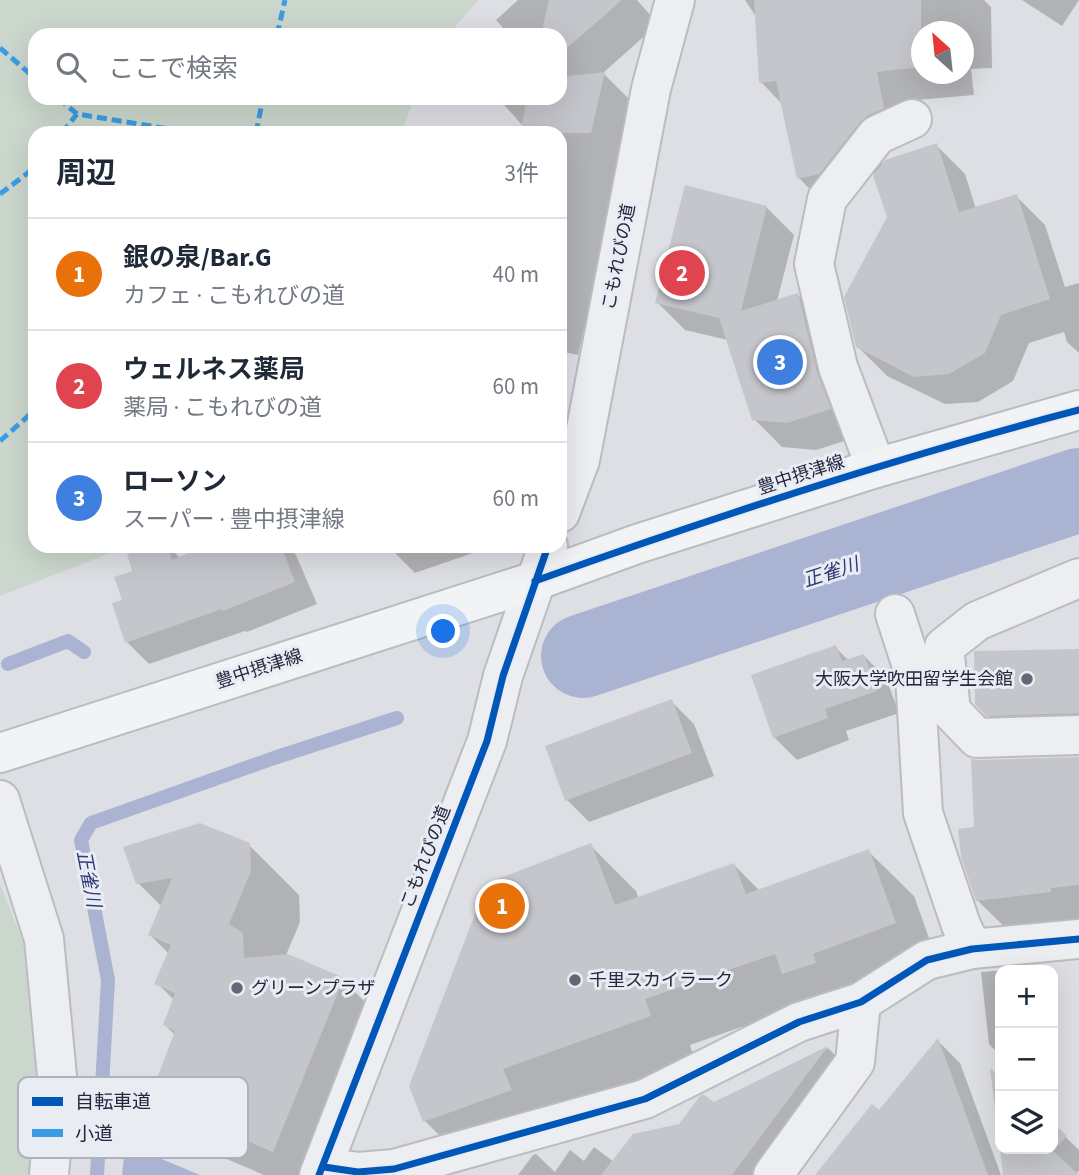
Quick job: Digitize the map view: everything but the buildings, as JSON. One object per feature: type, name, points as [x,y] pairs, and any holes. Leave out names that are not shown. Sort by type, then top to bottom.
[{"type":"main road","name":"豊中摂津線","points":[[0,753],[541,563],[638,544],[876,468],[1079,410]]},
{"type":"street","name":"こもれびの道","points":[[567,494],[580,460],[652,89],[675,0]]},
{"type":"street","points":[[876,468],[838,367],[814,264],[827,199],[877,135],[912,119]]},
{"type":"street","name":"こもれびの道","points":[[321,1171],[487,741],[503,676],[541,563]]},
{"type":"street","points":[[1079,578],[977,621],[944,647],[951,711],[976,738],[1079,735]]},
{"type":"street","points":[[895,614],[915,676],[923,813],[961,925],[972,949]]},
{"type":"street","points":[[0,800],[44,939],[57,1077]]},
{"type":"street","points":[[321,1171],[394,1169],[645,1099],[799,1022],[861,1002],[928,960],[972,949],[1079,939]]},
{"type":"street","points":[[773,1175],[855,1062],[861,1002]]},
{"type":"shaded area","points":[[0,0],[478,0],[454,28],[28,28],[28,105],[411,105],[404,126],[28,126],[28,553],[110,553],[0,596]]},
{"type":"shaded area","points":[[0,884],[30,959],[39,1062],[38,1077],[18,1077],[18,1158],[31,1158],[29,1175],[0,1175]]},
{"type":"water","points":[[124,1158],[159,1158],[200,1175],[122,1175]]},
{"type":"waterway","name":"正雀川","points":[[583,656],[1079,490]]},
{"type":"waterway","points":[[8,664],[68,641],[84,652]]},
{"type":"waterway","name":"正雀川","points":[[103,1077],[108,980],[81,840],[91,823],[397,718]]},
{"type":"waterway","name":"正雀川","points":[[97,1175],[98,1158]]},
{"type":"marked path","points":[[279,28],[285,0]]},
{"type":"marked path","points":[[0,48],[28,72]]},
{"type":"marked path","points":[[66,105],[77,114],[151,126]]},
{"type":"marked path","points":[[257,126],[262,105]]},
{"type":"marked path","points":[[68,126],[77,114]]},
{"type":"marked path","points":[[0,194],[28,173]]},
{"type":"marked path","points":[[0,441],[28,416]]},
{"type":"cycle path","points":[[535,581],[805,490],[1079,410]]},
{"type":"cycle path","points":[[319,1175],[487,741],[503,676],[546,553]]},
{"type":"cycle path","points":[[324,1167],[358,1172],[394,1169],[645,1099],[799,1022],[861,1002],[927,960],[972,949],[1079,939]]},
{"type":"place","name":"ウェルネス薬局","points":[[682,273]]},
{"type":"place","name":"ローソン","points":[[780,362]]},
{"type":"place","name":"大阪大学吹田留学生会館","points":[[1027,679]]},
{"type":"place","name":"銀の泉/Bar.G","points":[[502,906]]},
{"type":"place","name":"千里スカイラーク","points":[[575,980]]},
{"type":"place","name":"グリーンプラザ","points":[[237,988]]}]
